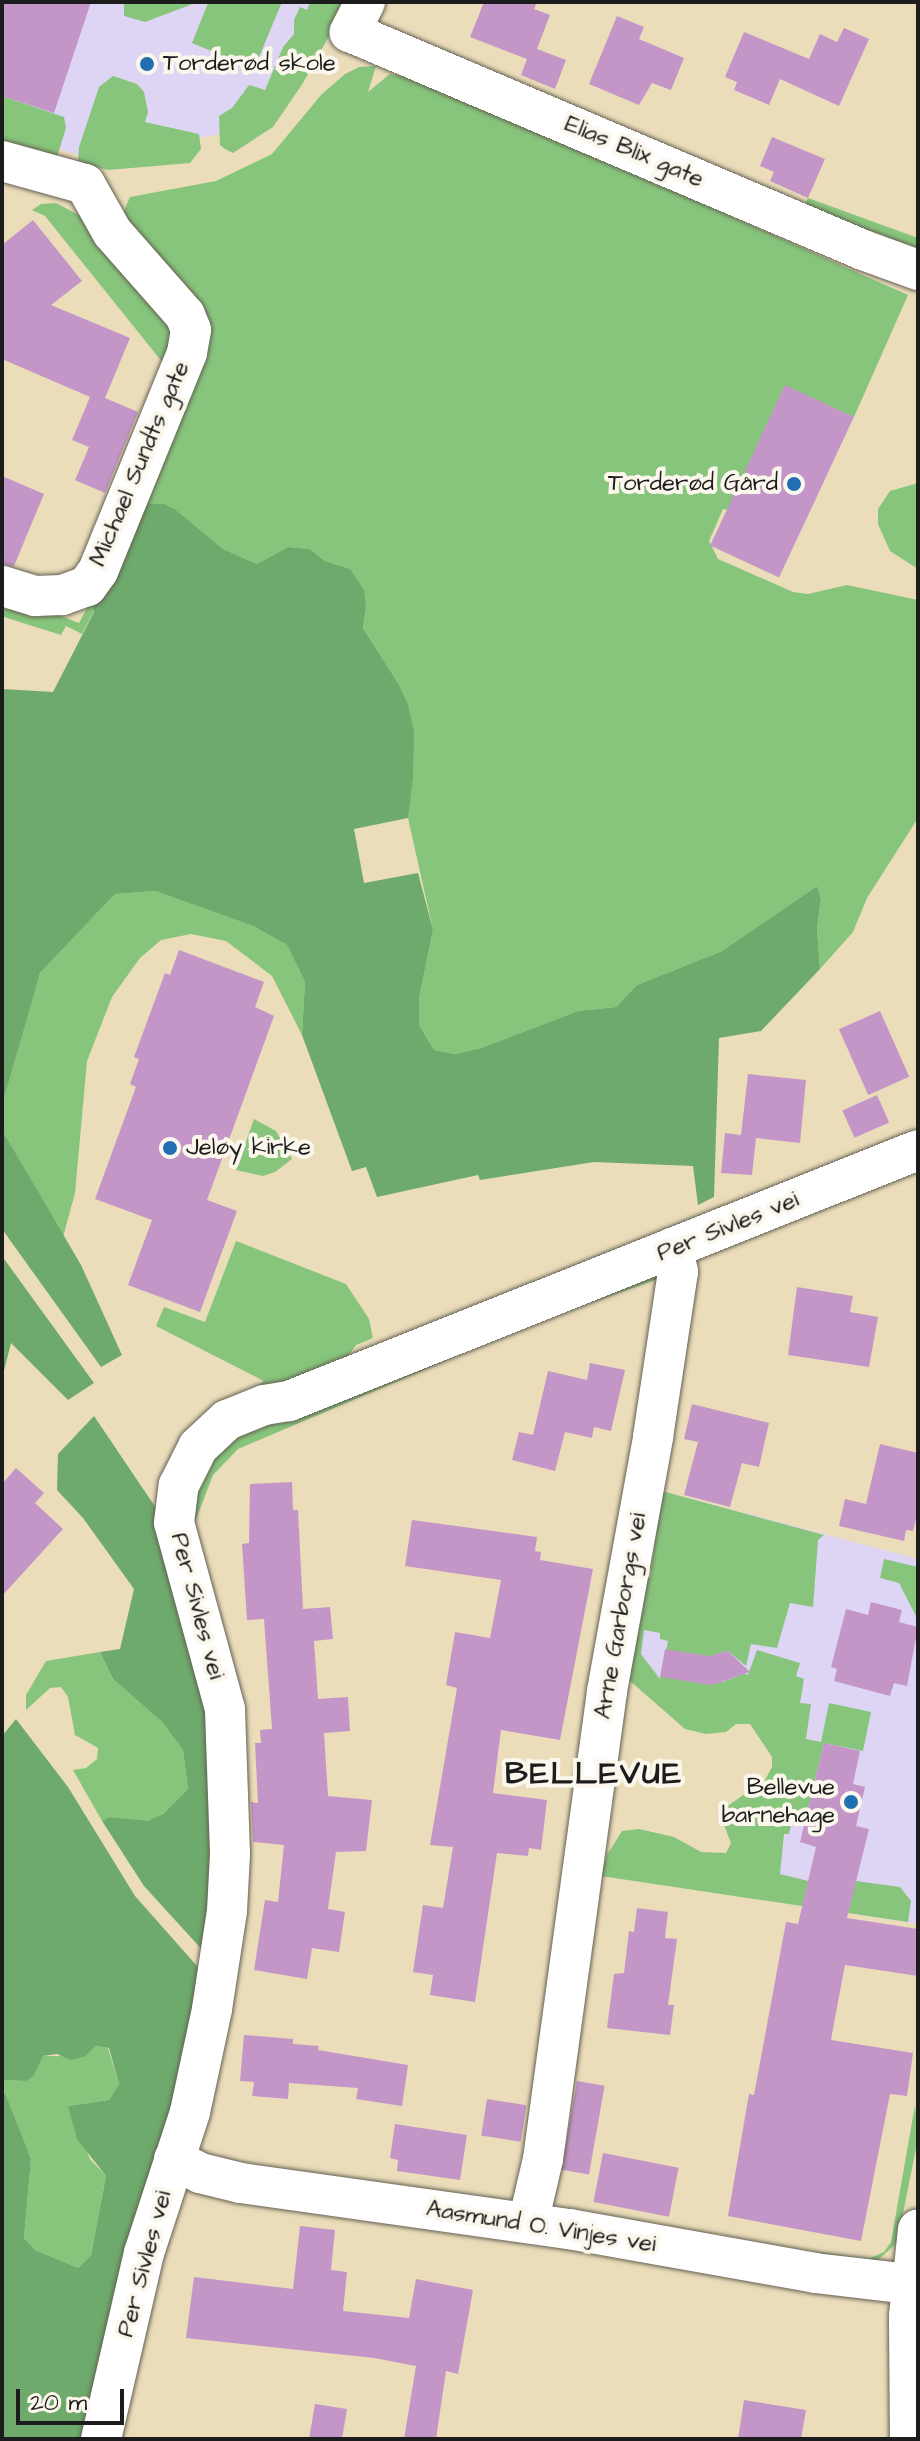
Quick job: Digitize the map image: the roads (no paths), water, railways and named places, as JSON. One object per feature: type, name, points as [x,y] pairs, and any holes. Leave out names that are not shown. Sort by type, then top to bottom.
[{"type":"street","name":"Elias Blix gate","points":[[357,17],[918,270]]},
{"type":"street","name":"Michael Sundts gate","points":[[2,161],[85,184],[112,232],[185,315],[191,330],[187,353],[98,571],[87,586],[62,595],[35,596],[2,586]]},
{"type":"street","name":"Per Sivles vei","points":[[101,2439],[144,2253],[190,2112],[212,2009],[227,1911],[230,1853],[225,1709],[174,1523],[179,1485],[198,1447],[227,1420],[239,1415],[264,1405],[289,1401],[918,1150]]},
{"type":"street","name":"Arne Garborgs vei","points":[[528,2223],[543,2159],[607,1691],[653,1437],[678,1272],[673,1248]]},
{"type":"street","name":"Aasmund O. Vinjes vei","points":[[174,2159],[200,2173],[241,2183],[528,2223],[815,2273],[910,2284]]},
{"type":"street","points":[[910,2439],[910,2284],[918,2229]]},
{"type":"place","name":"Torderød skole","points":[[147,64]]},
{"type":"place","name":"Torderød Gård","points":[[794,484]]},
{"type":"place","name":"Jeløy kirke","points":[[170,1148]]},
{"type":"place","name":"Bellevue barnehage","points":[[851,1802]]},
{"type":"district","name":"BELLEVUE","points":[[594,1774]]}]
